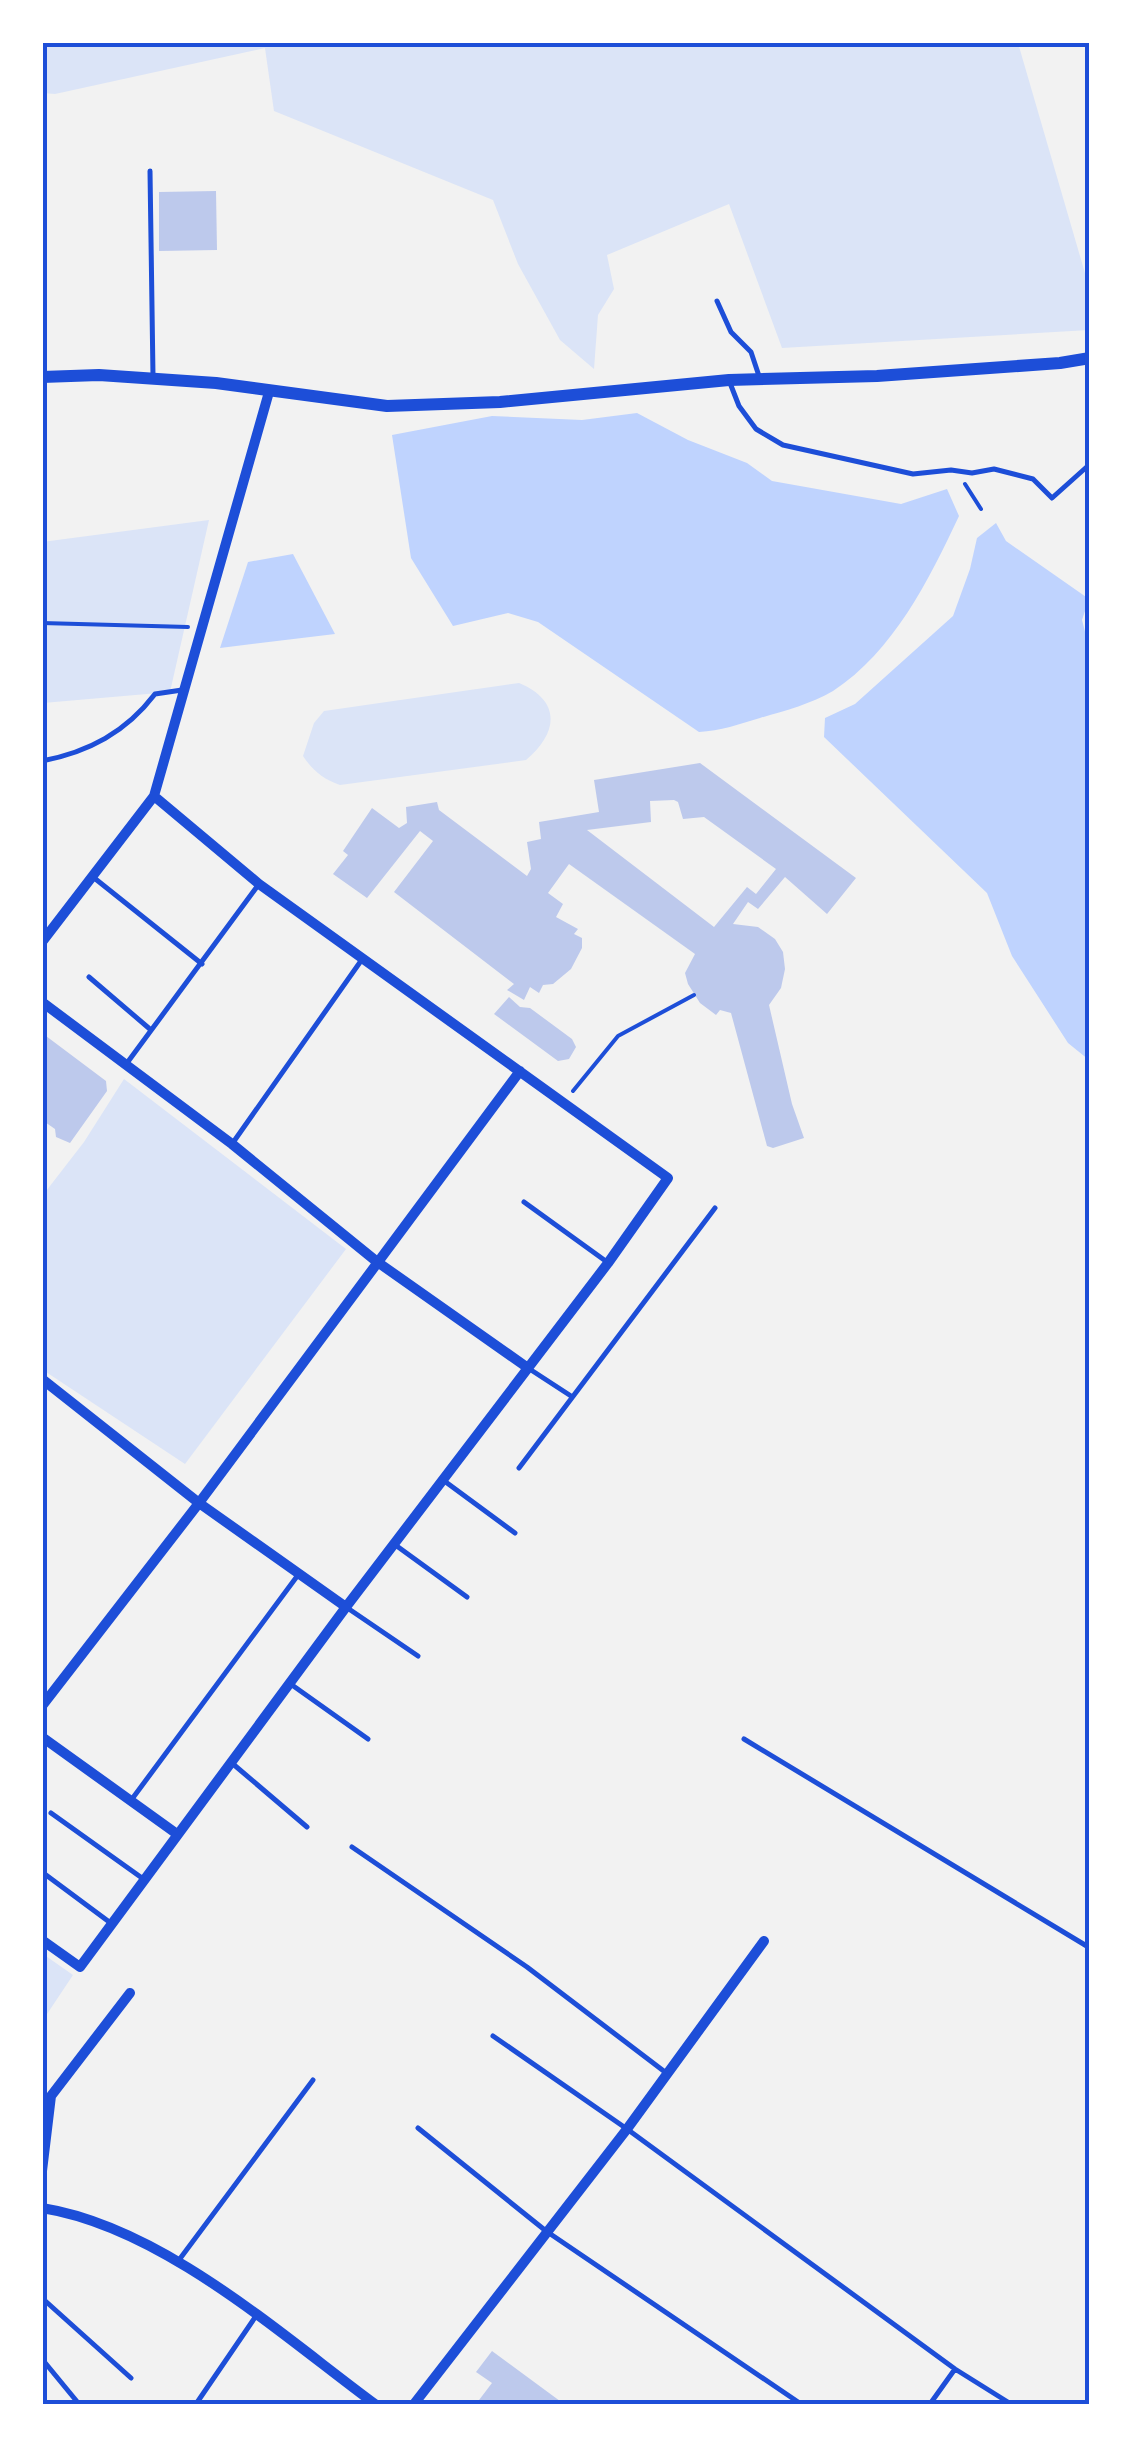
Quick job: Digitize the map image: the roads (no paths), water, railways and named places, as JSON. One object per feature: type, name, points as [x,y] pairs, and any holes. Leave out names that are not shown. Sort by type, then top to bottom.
[{"type":"street","points":[[42,377],[99,375],[216,383],[387,406],[449,405],[729,380],[876,376],[1090,358]]},
{"type":"street","points":[[42,942],[154,796],[269,392]]},
{"type":"street","points":[[42,1940],[80,1967],[668,1178],[259,884],[154,796]]},
{"type":"street","points":[[42,1002],[232,1144],[376,1261],[528,1368]]},
{"type":"street","points":[[42,1706],[199,1503],[520,1071]]},
{"type":"street","points":[[42,1398],[47,1382],[199,1503],[346,1607]]},
{"type":"street","points":[[42,1737],[177,1834]]},
{"type":"street","points":[[414,2404],[627,2129],[764,1942]]},
{"type":"street","points":[[42,2171],[51,2096],[130,1993]]},
{"type":"street","points":[[42,2208],[108,2228],[179,2260],[376,2404]]},
{"type":"lane","points":[[150,171],[153,379]]},
{"type":"lane","points":[[717,302],[731,332],[751,352],[760,380]]},
{"type":"lane","points":[[729,380],[756,429],[783,445],[913,474],[951,470],[972,474],[994,469],[1033,478],[1052,498],[1090,464]]},
{"type":"lane","points":[[42,762],[108,740],[141,712],[155,694],[185,690]]},
{"type":"lane","points":[[93,877],[202,964]]},
{"type":"lane","points":[[125,1066],[259,884]]},
{"type":"lane","points":[[232,1144],[363,958]]},
{"type":"lane","points":[[89,977],[152,1030]]},
{"type":"lane","points":[[524,1202],[608,1263]]},
{"type":"lane","points":[[519,1468],[715,1208]]},
{"type":"lane","points":[[528,1368],[571,1396]]},
{"type":"lane","points":[[443,1480],[515,1534]]},
{"type":"lane","points":[[394,1544],[467,1598]]},
{"type":"lane","points":[[130,1802],[300,1572]]},
{"type":"lane","points":[[346,1607],[418,1656]]},
{"type":"lane","points":[[290,1683],[368,1739]]},
{"type":"lane","points":[[744,1739],[1090,1948]]},
{"type":"lane","points":[[231,1762],[307,1827]]},
{"type":"lane","points":[[52,1812],[145,1880]]},
{"type":"lane","points":[[352,1847],[527,1968],[668,2074]]},
{"type":"lane","points":[[42,1872],[112,1924]]},
{"type":"lane","points":[[493,2036],[955,2369],[1011,2404]]},
{"type":"lane","points":[[179,2260],[313,2080]]},
{"type":"lane","points":[[418,2128],[546,2232],[802,2404]]},
{"type":"lane","points":[[42,2298],[131,2378]]},
{"type":"lane","points":[[196,2404],[256,2316]]},
{"type":"lane","points":[[42,2358],[79,2404]]},
{"type":"lane","points":[[930,2404],[955,2369]]},
{"type":"water","points":[[637,413],[688,440],[747,463],[772,481],[901,504],[947,489],[959,516],[947,540],[907,613],[854,675],[807,703],[730,727],[699,732],[538,622],[508,613],[453,626],[411,558],[392,435],[492,416],[582,420]]},
{"type":"water","points":[[996,523],[1006,541],[1089,599],[1082,620],[1090,651],[1089,1060],[1068,1043],[1012,956],[987,893],[824,737],[825,718],[855,704],[953,616],[977,538]]},
{"type":"water","points":[[293,554],[335,634],[220,648],[248,562]]}]
